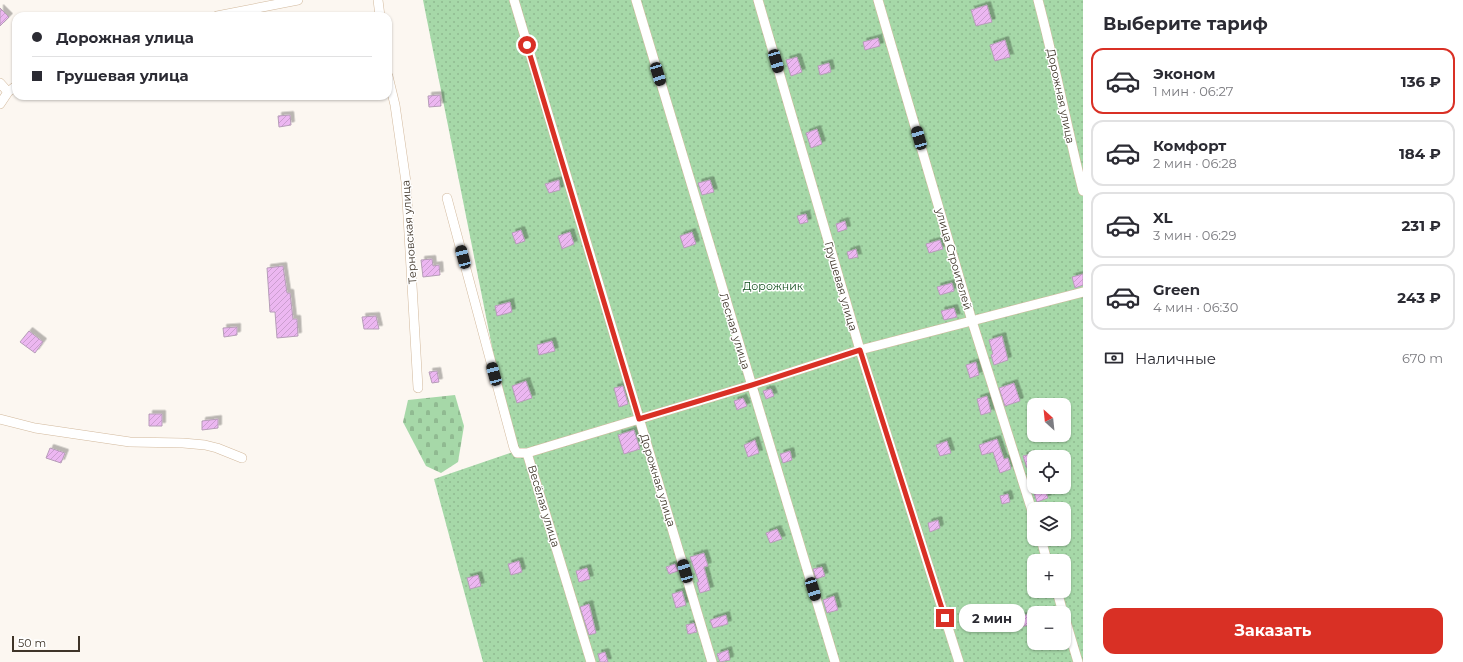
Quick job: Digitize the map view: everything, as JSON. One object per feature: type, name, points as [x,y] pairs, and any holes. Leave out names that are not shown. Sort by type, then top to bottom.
[{"type":"street","points":[[237,12],[298,0]]},
{"type":"street","points":[[378,0],[380,12]]},
{"type":"street","name":"Дорожная улица","points":[[514,0],[712,662]]},
{"type":"street","name":"Лесная улица","points":[[636,0],[835,662]]},
{"type":"street","name":"Грушевая улица","points":[[758,0],[860,350],[959,662]]},
{"type":"street","name":"улица Строителей","points":[[878,0],[972,321],[1029,502]]},
{"type":"street","name":"Дорожная улица","points":[[1038,0],[1048,37],[1083,191]]},
{"type":"street","points":[[0,83],[8,92]]},
{"type":"street","points":[[0,104],[8,92],[12,89]]},
{"type":"street","name":"Терновская улица","points":[[392,93],[406,182],[418,388]]},
{"type":"street","name":"Весёлая улица","points":[[448,198],[514,448],[517,453],[528,453],[591,662]]},
{"type":"street","points":[[528,453],[752,385],[860,350],[1083,292]]},
{"type":"street","points":[[0,419],[35,428],[130,442],[205,445],[242,458]]},
{"type":"street","points":[[1071,638],[1078,662]]},
{"type":"green space","name":"Дорожник","points":[[423,0],[1083,0],[1083,662],[483,662],[434,479],[513,452]]},
{"type":"green space","points":[[455,395],[464,426],[458,462],[441,473],[426,466],[403,422],[408,400]]},
{"type":"building","points":[[987,5],[992,22],[976,26],[971,10]]},
{"type":"building","points":[[0,8],[9,17],[0,26]]},
{"type":"building","points":[[878,38],[880,46],[865,50],[863,42]]},
{"type":"building","points":[[1005,40],[1010,57],[995,61],[990,45]]},
{"type":"building","points":[[797,57],[802,72],[791,76],[786,60]]},
{"type":"building","points":[[829,63],[831,72],[820,75],[818,66]]},
{"type":"building","points":[[440,95],[441,106],[429,107],[428,96]]},
{"type":"building","points":[[290,115],[291,125],[279,127],[278,116]]},
{"type":"building","points":[[817,129],[822,144],[811,148],[806,133]]},
{"type":"building","points":[[559,180],[560,190],[549,193],[545,184]]},
{"type":"building","points":[[710,180],[714,192],[702,195],[698,183]]},
{"type":"building","points":[[806,214],[808,222],[800,224],[797,216]]},
{"type":"building","points":[[845,221],[847,229],[838,232],[836,224]]},
{"type":"building","points":[[521,230],[525,241],[516,244],[512,233]]},
{"type":"building","points":[[570,232],[574,244],[562,249],[558,236]]},
{"type":"building","points":[[692,232],[696,244],[684,248],[680,236]]},
{"type":"building","points":[[940,240],[943,249],[929,253],[926,244]]},
{"type":"building","points":[[856,249],[858,257],[849,259],[847,252]]},
{"type":"building","points":[[432,259],[433,266],[439,265],[440,275],[423,277],[421,260]]},
{"type":"building","points":[[283,266],[287,293],[290,293],[293,319],[297,319],[298,336],[277,338],[275,312],[270,312],[267,268]]},
{"type":"building","points":[[1083,274],[1083,285],[1075,288],[1072,277]]},
{"type":"building","points":[[952,283],[954,291],[940,295],[937,287]]},
{"type":"building","points":[[510,302],[512,312],[497,316],[495,306]]},
{"type":"building","points":[[954,308],[957,317],[944,320],[941,311]]},
{"type":"building","points":[[376,316],[379,329],[364,329],[362,317]]},
{"type":"building","points":[[237,327],[237,335],[224,337],[223,328]]},
{"type":"building","points":[[29,331],[43,342],[35,353],[20,342]]},
{"type":"building","points":[[1002,336],[1008,360],[994,365],[989,340]]},
{"type":"building","points":[[552,341],[555,351],[539,355],[537,345]]},
{"type":"building","points":[[976,362],[979,375],[970,378],[966,365]]},
{"type":"building","points":[[437,371],[439,382],[432,383],[429,372]]},
{"type":"building","points":[[526,381],[532,398],[517,403],[512,386]]},
{"type":"building","points":[[1014,383],[1020,401],[1005,406],[999,388]]},
{"type":"building","points":[[623,386],[628,404],[619,407],[614,388]]},
{"type":"building","points":[[771,389],[774,396],[766,399],[763,391]]},
{"type":"building","points":[[987,396],[991,412],[981,415],[977,399]]},
{"type":"building","points":[[743,398],[747,406],[737,410],[734,401]]},
{"type":"building","points":[[149,414],[162,414],[162,426],[149,426]]},
{"type":"building","points":[[218,419],[218,428],[202,430],[202,421]]},
{"type":"building","points":[[634,430],[640,449],[624,454],[618,435]]},
{"type":"building","points":[[997,439],[1004,459],[1008,458],[1011,469],[1000,473],[993,452],[982,455],[979,445]]},
{"type":"building","points":[[755,440],[759,453],[748,457],[744,445]]},
{"type":"building","points":[[947,441],[951,453],[940,456],[936,445]]},
{"type":"building","points":[[50,448],[65,453],[61,463],[46,458]]},
{"type":"building","points":[[790,451],[792,460],[783,463],[780,454]]},
{"type":"building","points":[[1027,455],[1027,468],[1023,456]]},
{"type":"building","points":[[1008,494],[1010,502],[1002,504],[1000,496]]},
{"type":"building","points":[[1034,494],[1047,494],[1048,498],[1037,502]]},
{"type":"building","points":[[938,520],[940,528],[930,532],[928,523]]},
{"type":"building","points":[[777,529],[782,539],[770,543],[766,533]]},
{"type":"building","points":[[704,553],[708,566],[704,567],[710,590],[700,593],[697,582],[699,582],[690,557]]},
{"type":"building","points":[[519,561],[522,572],[511,575],[508,564]]},
{"type":"building","points":[[675,564],[678,571],[669,574],[666,567]]},
{"type":"building","points":[[822,567],[825,576],[816,579],[813,569]]},
{"type":"building","points":[[587,568],[590,579],[579,582],[576,571]]},
{"type":"building","points":[[478,575],[481,586],[470,589],[467,578]]},
{"type":"building","points":[[682,591],[686,605],[676,608],[672,594]]},
{"type":"building","points":[[834,596],[838,610],[827,613],[823,600]]},
{"type":"building","points":[[589,604],[596,633],[589,635],[580,607]]},
{"type":"building","points":[[726,615],[728,624],[713,628],[710,620]]},
{"type":"building","points":[[1027,615],[1027,625],[1017,628],[1015,618]]},
{"type":"building","points":[[694,623],[697,632],[688,634],[686,625]]},
{"type":"building","points":[[728,650],[730,660],[720,662],[717,654]]},
{"type":"building","points":[[605,652],[608,662],[600,662],[598,654]]},
{"type":"route","points":[[527,45],[639,419],[752,385],[860,350],[945,618]]}]
